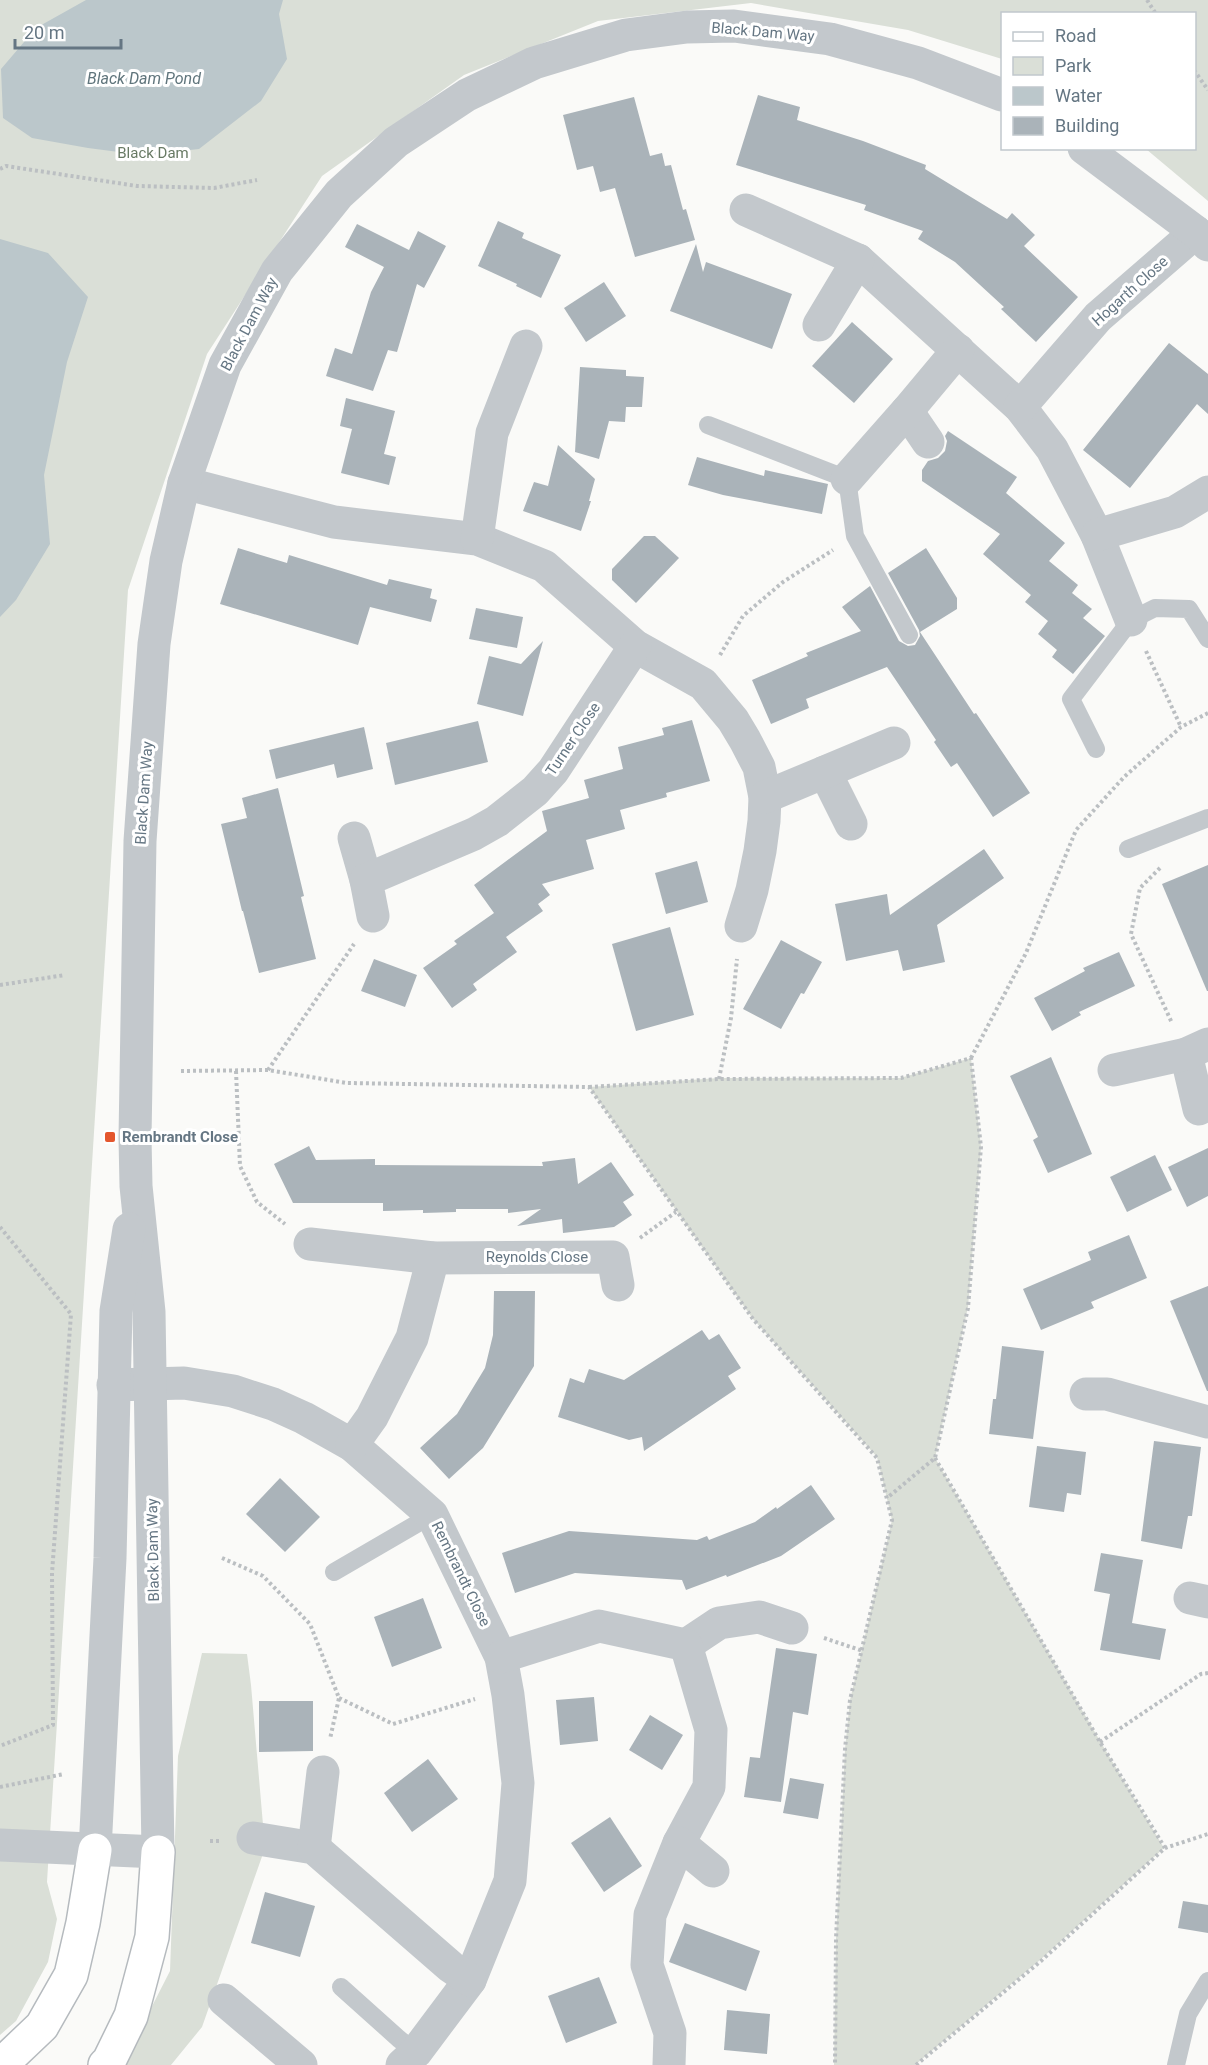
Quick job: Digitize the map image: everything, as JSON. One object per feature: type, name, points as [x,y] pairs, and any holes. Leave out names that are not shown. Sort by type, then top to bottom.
[{"type":"main road","points":[[1,2065],[42,2026],[71,1974],[83,1923],[95,1850]]},
{"type":"main road","points":[[105,2065],[131,2016],[152,1937],[158,1852]]},
{"type":"street","name":"Black Dam Way","points":[[158,1852],[149,1312],[136,1186],[140,841],[153,656],[166,561],[184,483],[225,365],[277,271],[339,194],[396,142],[467,95],[534,63],[626,34],[687,27],[734,26],[830,39],[918,63],[1001,95]]},
{"type":"street","points":[[1087,150],[1202,239]]},
{"type":"street","points":[[746,210],[858,260],[1020,407],[1052,449],[1097,535],[1131,620]]},
{"type":"street","name":"Hogarth Close","points":[[1020,407],[1098,317],[1202,239]]},
{"type":"street","points":[[819,325],[858,260]]},
{"type":"street","points":[[477,539],[492,433],[526,346]]},
{"type":"street","points":[[847,479],[958,350]]},
{"type":"street","points":[[484,396],[492,433]]},
{"type":"street","points":[[907,411],[928,442]]},
{"type":"street","points":[[184,483],[334,522],[477,539],[544,566],[635,646],[703,684],[733,720],[746,740],[759,767],[765,797],[760,851],[752,890],[741,926]]},
{"type":"street","points":[[1097,535],[1174,512],[1208,492]]},
{"type":"street","name":"Turner Close","points":[[366,880],[474,834],[517,807],[554,771],[635,646]]},
{"type":"street","points":[[765,797],[894,743]]},
{"type":"street","points":[[825,772],[851,824]]},
{"type":"street","points":[[354,838],[373,916]]},
{"type":"street","points":[[1114,1070],[1197,1049],[1199,1108]]},
{"type":"street","name":"Black Dam Way","points":[[95,1850],[110,1558],[116,1311],[136,1186]]},
{"type":"street","name":"Reynolds Close","points":[[310,1244],[434,1257],[615,1271]]},
{"type":"street","points":[[352,1445],[372,1417],[412,1338],[434,1257]]},
{"type":"street","name":"Rembrandt Close","points":[[113,1385],[184,1383],[233,1391],[273,1404],[304,1418],[352,1445],[432,1515],[501,1657],[508,1695],[518,1783],[510,1881],[470,1980],[409,2058]]},
{"type":"street","points":[[1099,1386],[1208,1422]]},
{"type":"street","points":[[501,1657],[599,1626],[686,1645],[719,1623],[759,1617],[792,1628]]},
{"type":"street","points":[[669,2065],[670,2033],[647,1965],[650,1915],[680,1843],[709,1787],[711,1730],[686,1645]]},
{"type":"street","points":[[314,1848],[323,1772]]},
{"type":"street","points":[[253,1838],[314,1848],[451,1967],[470,1980]]},
{"type":"street","points":[[680,1843],[713,1871]]},
{"type":"street","points":[[0,1845],[158,1852]]},
{"type":"street","points":[[224,2000],[301,2065]]},
{"type":"lane","points":[[708,425],[847,479],[855,536],[909,635]]},
{"type":"lane","points":[[1096,749],[1071,699],[1131,620],[1155,608],[1189,609],[1208,639]]},
{"type":"lane","points":[[1128,849],[1208,818]]},
{"type":"lane","points":[[334,1572],[432,1515]]},
{"type":"lane","points":[[1176,2065],[1188,2014],[1208,1981]]},
{"type":"lane","points":[[341,1987],[399,2039],[409,2058]]},
{"type":"path","points":[[1196,73],[1208,90]]},
{"type":"path","points":[[0,169],[6,166],[137,186],[214,188],[256,180]]},
{"type":"path","points":[[703,684],[743,616],[783,582],[855,536]]},
{"type":"path","points":[[1131,620],[1181,727]]},
{"type":"path","points":[[887,1498],[935,1458],[969,1297],[981,1147],[971,1058],[1026,953],[1076,830],[1124,777],[1181,727],[1206,714],[1208,722]]},
{"type":"path","points":[[1163,865],[1140,888],[1131,934],[1197,1049]]},
{"type":"path","points":[[268,1070],[373,916]]},
{"type":"path","points":[[719,1079],[730,1018],[741,926]]},
{"type":"path","points":[[0,985],[65,975]]},
{"type":"path","points":[[181,1071],[268,1070],[347,1083],[589,1087],[719,1079],[900,1078],[971,1058]]},
{"type":"path","points":[[236,1071],[240,1166],[257,1202],[310,1244]]},
{"type":"path","points":[[589,1087],[753,1319],[877,1458],[892,1520],[850,1700],[845,1749],[836,1939],[835,2065]]},
{"type":"path","points":[[615,1271],[676,1212]]},
{"type":"path","points":[[0,1227],[71,1314],[52,1573],[53,1725],[0,1746]]},
{"type":"path","points":[[935,1458],[1165,1848]]},
{"type":"path","points":[[222,1558],[264,1575],[310,1624],[339,1698],[323,1772]]},
{"type":"path","points":[[792,1628],[863,1651]]},
{"type":"path","points":[[1101,1742],[1201,1674],[1208,1672]]},
{"type":"path","points":[[339,1698],[393,1724],[468,1700],[508,1695]]},
{"type":"path","points":[[0,1788],[74,1772]]},
{"type":"path","points":[[915,2065],[1041,1961],[1165,1848],[1208,1834]]},
{"type":"green space","name":"Black Dam","points":[[0,0],[1208,0],[1208,201],[1147,150],[1196,150],[1196,12],[1001,12],[1001,59],[908,30],[751,3],[598,21],[464,75],[322,176],[207,354],[128,590],[47,1882],[57,1919],[48,1962],[16,2021],[0,2035]]},
{"type":"green space","points":[[971,1058],[981,1147],[968,1307],[935,1458],[1164,1848],[1040,1960],[915,2065],[834,2065],[836,1939],[845,1749],[850,1700],[892,1520],[877,1457],[753,1319],[589,1087],[719,1078],[900,1078]]},
{"type":"green space","points":[[202,1653],[247,1654],[265,1848],[202,2027],[171,2065],[122,2065],[170,1971],[178,1756]]},
{"type":"water","name":"Black Dam Pond","points":[[86,0],[283,0],[279,14],[287,59],[261,101],[199,149],[142,155],[32,138],[3,118],[1,69],[36,28]]},
{"type":"water","points":[[0,239],[48,253],[88,297],[67,362],[44,475],[50,544],[16,600],[0,617]]},
{"type":"building","points":[[758,95],[800,107],[797,120],[863,141],[926,165],[925,169],[1007,219],[1012,213],[1035,235],[1024,246],[1078,297],[1036,342],[1001,309],[1004,307],[955,262],[918,239],[923,231],[864,210],[866,205],[736,165]]},
{"type":"building","points":[[634,97],[650,156],[662,153],[665,166],[671,165],[683,210],[686,209],[695,240],[635,257],[615,188],[600,192],[593,166],[577,170],[563,115]]},
{"type":"building","points":[[498,221],[524,233],[522,238],[561,255],[541,298],[478,266]]},
{"type":"building","points":[[357,224],[409,250],[418,231],[446,246],[424,288],[417,284],[397,352],[388,350],[373,391],[326,376],[335,348],[352,354],[371,292],[384,267],[345,247]]},
{"type":"building","points":[[696,244],[703,272],[706,262],[792,294],[772,349],[670,311]]},
{"type":"building","points":[[604,282],[626,316],[586,342],[564,308]]},
{"type":"building","points":[[852,322],[893,359],[854,403],[812,366]]},
{"type":"building","points":[[1169,343],[1208,374],[1208,414],[1197,404],[1130,488],[1083,450]]},
{"type":"building","points":[[580,367],[626,370],[626,376],[644,377],[642,407],[626,407],[625,422],[609,421],[599,459],[575,452]]},
{"type":"building","points":[[346,398],[395,411],[384,454],[396,457],[389,485],[341,473],[352,429],[340,426]]},
{"type":"building","points":[[948,431],[1017,477],[1006,493],[1065,543],[1049,561],[1078,585],[1072,593],[1092,609],[1083,618],[1105,636],[1073,674],[1052,657],[1057,650],[1038,634],[1048,621],[1025,602],[1031,595],[983,554],[1000,534],[922,481],[922,470],[928,461],[938,458],[945,451],[947,441],[945,436]]},
{"type":"building","points":[[558,445],[595,479],[589,501],[591,501],[581,531],[523,511],[534,482],[548,486]]},
{"type":"building","points":[[697,457],[764,476],[765,470],[828,484],[822,514],[723,495],[688,485]]},
{"type":"building","points":[[644,536],[655,536],[679,558],[636,603],[612,580],[612,569]]},
{"type":"building","points":[[238,548],[287,563],[289,555],[387,585],[389,579],[432,589],[430,598],[437,600],[431,622],[370,607],[358,645],[220,604]]},
{"type":"building","points":[[926,548],[957,598],[957,609],[920,632],[1030,793],[993,817],[957,763],[951,767],[934,742],[936,740],[887,667],[806,699],[809,708],[771,724],[752,680],[808,656],[806,653],[861,631],[842,607],[870,586],[899,641],[908,646],[915,645],[920,636],[919,630],[888,573]]},
{"type":"building","points":[[476,608],[523,617],[517,648],[469,639]]},
{"type":"building","points":[[543,641],[523,716],[477,704],[489,656],[521,664]]},
{"type":"building","points":[[692,720],[710,781],[666,793],[667,797],[620,810],[625,829],[586,840],[594,869],[542,884],[550,895],[538,904],[543,911],[506,937],[517,952],[473,984],[477,990],[452,1008],[423,968],[457,944],[454,941],[494,913],[474,885],[547,831],[542,811],[589,798],[584,780],[623,769],[618,747],[664,735],[662,728]]},
{"type":"building","points":[[478,721],[488,762],[395,785],[386,743]]},
{"type":"building","points":[[364,727],[373,769],[337,778],[334,764],[276,779],[269,750]]},
{"type":"building","points":[[278,788],[304,896],[301,897],[316,959],[259,973],[221,824],[247,818],[242,798]]},
{"type":"building","points":[[984,849],[1004,878],[937,925],[945,962],[903,971],[898,950],[846,961],[835,904],[887,894],[890,915]]},
{"type":"building","points":[[697,861],[708,902],[666,914],[655,873]]},
{"type":"building","points":[[1208,865],[1208,991],[1207,991],[1162,884]]},
{"type":"building","points":[[670,927],[694,1015],[636,1031],[612,944]]},
{"type":"building","points":[[781,940],[822,962],[781,1029],[743,1009]]},
{"type":"building","points":[[1119,952],[1135,986],[1079,1012],[1081,1015],[1052,1031],[1034,998],[1085,971],[1083,968]]},
{"type":"building","points":[[374,959],[417,975],[405,1007],[361,991]]},
{"type":"building","points":[[1051,1057],[1092,1154],[1048,1173],[1033,1140],[1038,1137],[1010,1076]]},
{"type":"building","points":[[309,1146],[316,1160],[375,1159],[375,1165],[543,1166],[542,1162],[575,1158],[578,1184],[611,1162],[634,1195],[623,1202],[632,1215],[614,1227],[563,1233],[562,1219],[517,1226],[541,1209],[508,1213],[508,1209],[456,1209],[456,1212],[423,1213],[423,1210],[383,1211],[383,1203],[293,1203],[274,1164]]},
{"type":"building","points":[[1208,1148],[1208,1196],[1187,1207],[1168,1167]]},
{"type":"building","points":[[1155,1155],[1172,1190],[1127,1212],[1110,1177]]},
{"type":"building","points":[[1129,1235],[1147,1278],[1091,1302],[1094,1308],[1041,1330],[1023,1289],[1091,1260],[1088,1252]]},
{"type":"building","points":[[1208,1286],[1208,1391],[1207,1391],[1170,1301]]},
{"type":"building","points":[[494,1291],[535,1291],[534,1366],[483,1448],[449,1479],[420,1448],[457,1414],[485,1368],[493,1335]]},
{"type":"building","points":[[702,1330],[709,1340],[719,1334],[741,1368],[728,1376],[736,1389],[644,1451],[642,1437],[629,1440],[558,1417],[570,1378],[584,1383],[589,1369],[624,1380]]},
{"type":"building","points":[[1002,1346],[1044,1351],[1033,1439],[989,1434],[993,1399],[996,1399]]},
{"type":"building","points":[[1154,1441],[1201,1447],[1192,1516],[1188,1516],[1182,1549],[1141,1541]]},
{"type":"building","points":[[1037,1446],[1086,1452],[1081,1495],[1067,1493],[1064,1512],[1029,1507]]},
{"type":"building","points":[[280,1478],[320,1517],[285,1552],[246,1514]]},
{"type":"building","points":[[811,1485],[835,1519],[781,1556],[686,1590],[682,1580],[575,1573],[515,1593],[502,1553],[569,1531],[697,1540],[707,1536],[709,1540],[755,1522]]},
{"type":"building","points":[[1101,1553],[1143,1560],[1132,1623],[1166,1629],[1160,1660],[1100,1650],[1110,1594],[1094,1591]]},
{"type":"building","points":[[423,1598],[442,1648],[392,1667],[374,1617]]},
{"type":"building","points":[[776,1648],[817,1654],[808,1715],[793,1712],[781,1802],[744,1797],[750,1757],[760,1758]]},
{"type":"building","points":[[594,1697],[598,1741],[560,1745],[556,1700]]},
{"type":"building","points":[[259,1701],[313,1701],[313,1751],[259,1752]]},
{"type":"building","points":[[650,1715],[683,1735],[662,1770],[629,1750]]},
{"type":"building","points":[[428,1759],[458,1799],[412,1832],[384,1793]]},
{"type":"building","points":[[790,1778],[824,1784],[818,1819],[783,1813]]},
{"type":"building","points":[[610,1817],[642,1866],[604,1892],[571,1843]]},
{"type":"building","points":[[265,1892],[315,1906],[300,1957],[251,1943]]},
{"type":"building","points":[[1183,1901],[1208,1905],[1208,1933],[1178,1928]]},
{"type":"building","points":[[685,1923],[760,1951],[746,1991],[669,1962]]},
{"type":"building","points":[[599,1977],[617,2023],[566,2043],[548,1996]]},
{"type":"building","points":[[727,2010],[770,2014],[767,2054],[724,2050]]},
{"type":"place","name":"Rembrandt Close","points":[[110,1137]]}]
